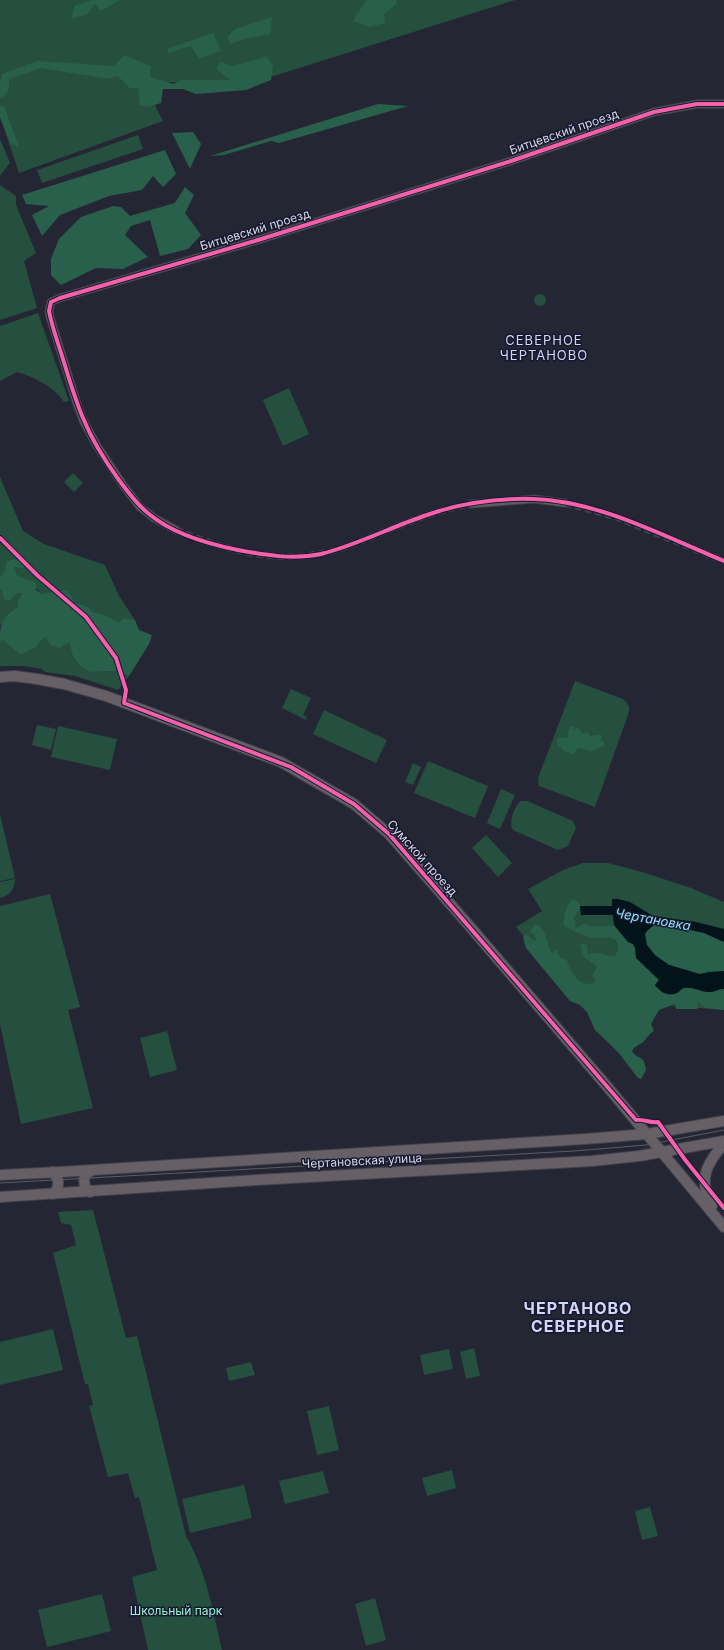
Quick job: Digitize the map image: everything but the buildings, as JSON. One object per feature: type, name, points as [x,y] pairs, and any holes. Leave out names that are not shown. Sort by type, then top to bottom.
[{"type":"main road","name":"Сумской проезд","points":[[0,677],[15,676],[37,679],[64,684],[106,696],[281,762],[354,804],[393,839],[647,1134],[723,1226]]},
{"type":"main road","name":"Чертановская улица","points":[[0,1174],[93,1170],[585,1139],[647,1134],[724,1121]]},
{"type":"main road","name":"Чертановская улица","points":[[0,1197],[256,1180],[592,1161],[663,1153],[724,1142]]},
{"type":"main road","points":[[723,1226],[709,1200],[704,1179],[710,1160],[724,1142]]},
{"type":"main road","points":[[90,1192],[85,1187],[84,1179],[88,1172],[93,1170]]},
{"type":"main road","points":[[52,1172],[57,1177],[58,1184],[58,1190],[53,1194]]},
{"type":"street","name":"Битцевский проезд","points":[[176,530],[154,518],[140,507],[115,474],[90,434],[77,404],[50,317],[49,311],[51,302],[60,298],[258,240],[511,161],[654,112],[697,104],[724,104]]},
{"type":"street","points":[[470,504],[534,499],[565,503]]},
{"type":"green space","points":[[0,0],[515,0],[274,76],[233,85],[142,81],[163,121],[19,173],[0,117]]},
{"type":"green space","points":[[93,0],[120,0],[100,11],[95,4],[87,15],[72,18],[74,6]]},
{"type":"green space","points":[[366,0],[396,0],[397,4],[384,14],[385,23],[370,27],[353,21]]},
{"type":"green space","points":[[272,17],[270,34],[249,38],[230,44],[227,37],[235,29]]},
{"type":"green space","points":[[213,33],[221,51],[199,58],[191,46],[168,53],[167,49]]},
{"type":"green space","points":[[124,55],[151,66],[150,77],[174,84],[181,80],[230,80],[216,69],[220,62],[232,66],[266,57],[273,64],[271,80],[246,90],[196,94],[183,89],[163,89],[161,103],[148,107],[140,105],[138,88],[130,88],[118,76],[108,79],[41,68],[9,79],[8,90],[5,95],[0,98],[2,74],[37,61],[114,66]]},
{"type":"green space","points":[[378,104],[408,106],[279,143],[271,141],[224,155],[210,156]]},
{"type":"green space","points":[[4,106],[19,147],[11,144],[0,117],[0,107]]},
{"type":"green space","points":[[193,132],[201,144],[190,169],[172,133]]},
{"type":"green space","points":[[138,135],[143,149],[42,183],[37,170]]},
{"type":"green space","points":[[0,139],[10,163],[0,176]]},
{"type":"green space","points":[[165,150],[176,174],[163,187],[153,176],[142,190],[109,196],[60,215],[42,236],[32,215],[49,206],[26,204],[22,195]]},
{"type":"green space","points":[[0,185],[16,196],[16,205],[36,253],[24,261],[37,308],[0,320]]},
{"type":"green space","points":[[185,187],[194,195],[185,213],[201,235],[188,249],[160,256],[150,220],[131,226],[125,235],[148,257],[123,269],[96,268],[61,285],[51,275],[51,259],[59,239],[81,217],[113,206],[121,207],[130,216],[175,203]]},
{"type":"green space","points":[[542,294],[545,295],[545,305],[538,306],[535,305],[534,298],[535,295]]},
{"type":"green space","points":[[38,313],[69,401],[64,402],[54,391],[43,383],[17,372],[0,381],[0,326]]},
{"type":"green space","points":[[289,388],[309,434],[283,446],[263,400]]},
{"type":"green space","points":[[73,473],[83,483],[74,492],[64,482]]},
{"type":"green space","points":[[0,477],[23,531],[44,544],[105,565],[119,596],[135,620],[124,618],[119,622],[103,614],[93,612],[87,606],[75,603],[53,593],[42,594],[26,579],[17,575],[15,567],[23,567],[6,562],[4,572],[0,577]]},
{"type":"green space","points":[[14,559],[22,562],[24,568],[15,567],[17,575],[36,583],[36,590],[42,594],[67,590],[75,603],[87,606],[93,612],[103,614],[119,622],[124,618],[135,620],[139,630],[152,635],[149,644],[129,676],[114,671],[90,672],[79,665],[72,654],[69,642],[60,648],[51,645],[45,637],[35,648],[21,655],[3,640],[0,643],[1,626],[8,614],[18,607],[18,600],[22,594],[17,593],[10,600],[4,600],[0,589],[0,577],[4,572],[6,562]]},
{"type":"green space","points":[[0,589],[22,594],[18,600],[18,607],[8,614],[0,626]]},
{"type":"green space","points":[[45,637],[69,642],[72,654],[79,665],[90,672],[114,671],[129,676],[118,690],[75,676],[45,672],[42,669],[23,666],[0,666],[0,643],[3,639],[21,655],[35,648]]},
{"type":"green space","points":[[575,681],[623,699],[629,706],[629,712],[595,807],[539,786],[538,778]]},
{"type":"green space","points":[[291,689],[311,698],[303,715],[307,717],[306,720],[282,708]]},
{"type":"green space","points":[[324,710],[387,740],[376,763],[313,734]]},
{"type":"green space","points":[[37,725],[56,729],[51,750],[32,745]]},
{"type":"green space","points":[[58,726],[117,739],[110,770],[51,757]]},
{"type":"green space","points":[[570,726],[573,727],[573,729],[578,728],[582,733],[588,732],[592,738],[594,735],[602,735],[601,741],[604,742],[605,745],[593,751],[578,748],[573,754],[564,751],[558,745],[557,738],[568,738]]},
{"type":"green space","points":[[428,761],[488,786],[475,818],[414,793]]},
{"type":"green space","points":[[413,763],[421,767],[413,785],[405,782]]},
{"type":"green space","points":[[501,789],[515,795],[500,829],[487,823]]},
{"type":"green space","points":[[521,801],[527,801],[573,821],[576,828],[568,846],[558,850],[513,830],[511,823],[512,815],[518,803]]},
{"type":"green space","points":[[0,814],[15,878],[0,881]]},
{"type":"green space","points":[[486,835],[512,863],[498,877],[472,848]]},
{"type":"green space","points":[[583,863],[608,863],[642,872],[691,888],[724,902],[724,1010],[662,1005],[616,1044],[516,927],[542,911],[528,889],[563,870]]},
{"type":"green space","points":[[15,879],[11,892],[7,896],[0,898],[0,882]]},
{"type":"green space","points":[[50,894],[80,1007],[68,1010],[93,1108],[21,1124],[0,1024],[0,906]]},
{"type":"green space","points":[[574,899],[580,905],[580,909],[573,918],[576,923],[576,928],[585,923],[589,926],[614,926],[628,942],[633,944],[636,958],[659,980],[655,985],[663,993],[677,993],[684,988],[696,988],[702,992],[712,992],[724,989],[724,1010],[706,1008],[698,1002],[697,1009],[676,1009],[675,1004],[659,1010],[651,1024],[654,1031],[632,1051],[636,1056],[644,1061],[646,1070],[641,1079],[637,1077],[618,1052],[595,1030],[587,1012],[580,1005],[570,1001],[526,948],[523,937],[526,934],[534,941],[536,940],[534,934],[530,932],[535,924],[538,925],[544,931],[551,953],[554,953],[554,950],[557,951],[560,957],[567,960],[568,965],[574,975],[582,982],[591,984],[596,981],[592,976],[597,966],[584,957],[580,946],[583,943],[587,945],[588,955],[598,953],[615,956],[618,950],[618,945],[615,939],[591,937],[580,934],[564,926],[565,911],[568,904]]},
{"type":"green space","points":[[663,924],[704,933],[724,942],[724,971],[696,974],[688,970],[669,965],[659,959],[649,949],[645,938],[649,929]]},
{"type":"green space","points":[[167,1031],[177,1070],[150,1077],[140,1038]]},
{"type":"green space","name":"Школьный парк","points":[[93,1210],[126,1338],[137,1336],[186,1536],[204,1577],[222,1650],[148,1650],[132,1577],[157,1570],[139,1497],[135,1498],[128,1473],[108,1477],[89,1406],[93,1405],[88,1384],[85,1384],[53,1253],[76,1245],[71,1225],[61,1223],[58,1212]]},
{"type":"green space","points":[[53,1329],[63,1370],[0,1385],[0,1342]]},
{"type":"green space","points":[[474,1348],[480,1376],[466,1379],[460,1352]]},
{"type":"green space","points":[[449,1349],[453,1369],[424,1375],[420,1355]]},
{"type":"green space","points":[[251,1362],[255,1375],[229,1381],[226,1368]]},
{"type":"green space","points":[[329,1406],[339,1450],[317,1455],[307,1411]]},
{"type":"green space","points":[[452,1470],[456,1488],[427,1496],[422,1478]]},
{"type":"green space","points":[[323,1471],[329,1493],[285,1504],[279,1481]]},
{"type":"green space","points":[[244,1485],[252,1518],[190,1533],[182,1499]]},
{"type":"green space","points":[[650,1507],[658,1536],[642,1540],[635,1511]]},
{"type":"green space","points":[[102,1594],[111,1631],[47,1647],[38,1610]]},
{"type":"green space","points":[[375,1598],[386,1640],[366,1646],[355,1604]]},
{"type":"water","name":"Чертановка","points":[[612,899],[630,902],[653,916],[696,922],[724,929],[724,942],[704,933],[664,924],[654,925],[645,934],[647,945],[655,955],[669,965],[700,974],[724,971],[724,989],[705,992],[691,988],[684,988],[674,994],[667,994],[659,990],[655,985],[659,980],[636,958],[633,944],[628,942],[614,925],[613,915],[581,915],[580,906],[612,906]]},
{"type":"tunnel","points":[[565,503],[616,517],[724,561]]},
{"type":"tunnel","points":[[176,530],[210,543],[246,552],[282,557],[300,556],[325,553],[339,549],[421,517],[471,504]]},
{"type":"tram line","points":[[0,1183],[574,1151],[646,1145],[724,1130]]},
{"type":"cycle path","points":[[724,104],[697,104],[654,112],[511,161],[258,240],[60,298],[51,302],[49,311],[77,404],[90,434],[104,458],[129,494],[145,510],[158,521],[180,533],[227,548],[258,554],[290,557],[311,556],[348,546],[414,520],[453,507],[493,500],[534,499],[558,501],[607,513],[655,531],[724,561]]},
{"type":"cycle path","points":[[0,538],[37,575],[86,617],[116,658],[126,690],[124,703],[291,767],[354,804],[389,834],[636,1120],[658,1122],[686,1161],[724,1208]]},
{"type":"district","name":"СЕВЕРНОЕ ЧЕРТАНОВО","points":[[544,348]]},
{"type":"district","name":"ЧЕРТАНОВО СЕВЕРНОЕ","points":[[578,1317]]}]
